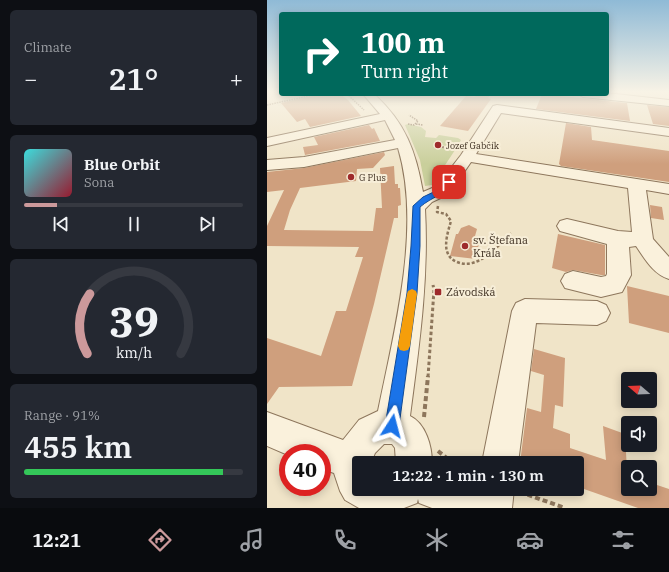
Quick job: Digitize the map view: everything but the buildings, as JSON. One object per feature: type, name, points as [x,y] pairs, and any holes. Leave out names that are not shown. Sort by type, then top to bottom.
[{"type":"street","points":[[269,144],[387,116],[398,129],[404,143],[413,178],[417,206],[416,246],[412,293],[392,426]]},
{"type":"street","points":[[417,206],[426,198],[443,190],[493,116]]},
{"type":"street","points":[[559,116],[669,132]]},
{"type":"street","points":[[581,116],[581,120]]},
{"type":"street","points":[[640,116],[643,128]]},
{"type":"street","points":[[267,165],[304,162],[404,143]]},
{"type":"street","points":[[468,154],[669,189]]},
{"type":"street","points":[[636,183],[643,241],[660,262],[669,270]]},
{"type":"street","points":[[567,226],[618,239],[643,241]]},
{"type":"street","points":[[573,281],[601,287],[613,285],[619,275],[618,239]]},
{"type":"street","points":[[501,456],[525,311],[597,312]]},
{"type":"street","points":[[355,456],[359,446],[368,434],[380,427],[392,426],[400,428],[407,434],[412,443],[414,454],[425,455]]},
{"type":"street","points":[[267,429],[319,450],[352,461]]},
{"type":"street","points":[[359,496],[370,503],[387,500]]},
{"type":"street","points":[[450,496],[479,508]]},
{"type":"street","points":[[492,508],[494,496]]},
{"type":"path","points":[[410,116],[418,121],[415,124]]},
{"type":"path","points":[[403,125],[423,125]]},
{"type":"path","points":[[435,146],[468,154]]},
{"type":"path","points":[[438,213],[446,214],[451,221],[446,248],[448,256],[457,263],[467,264],[479,261],[511,233]]},
{"type":"path","points":[[425,421],[424,415],[434,290],[432,282]]},
{"type":"path","points":[[425,455],[439,452],[444,456]]},
{"type":"path","points":[[532,496],[565,508]]},
{"type":"green space","points":[[408,124],[421,127],[426,131],[425,137],[436,138],[439,135],[458,138],[461,140],[456,148],[436,144],[434,146],[455,150],[432,185],[425,186],[420,160],[405,125]]},
{"type":"slow traffic","points":[[404,346],[412,294]]},
{"type":"place","name":"Jozef Gabčík","points":[[438,145]]},
{"type":"place","name":"G Plus","points":[[351,177]]},
{"type":"place","name":"sv. Štefana Kráľa","points":[[465,246]]},
{"type":"place","name":"Závodská","points":[[438,292]]},
{"type":"route","points":[[392,426],[412,293],[416,246],[417,206],[426,198],[443,190],[449,182]]}]
